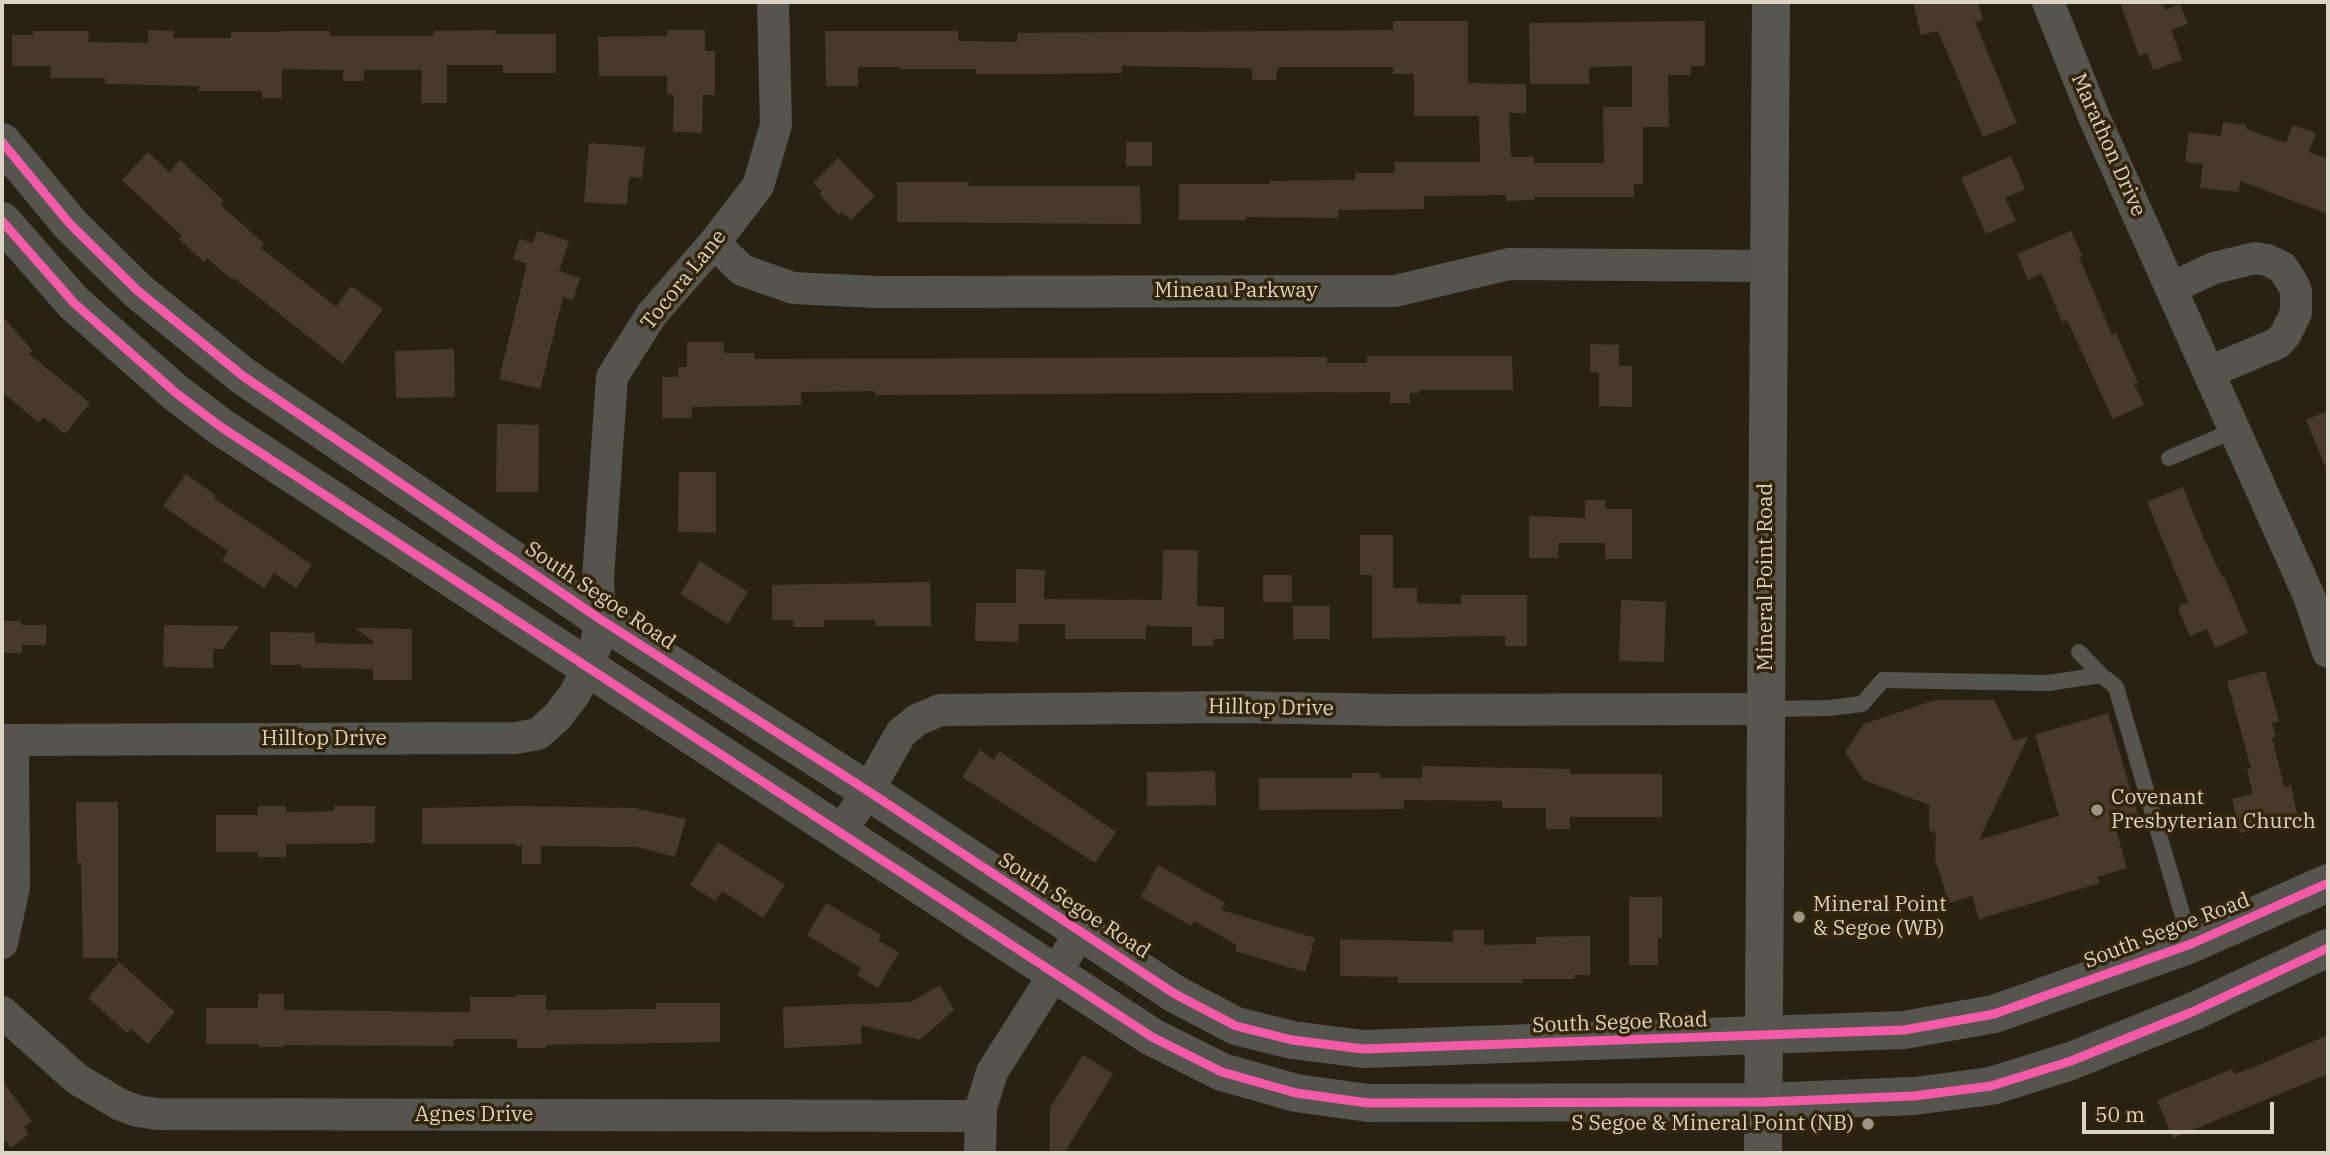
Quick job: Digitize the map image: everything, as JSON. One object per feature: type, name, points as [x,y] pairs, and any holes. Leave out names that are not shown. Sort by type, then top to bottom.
[{"type":"main road","name":"Mineral Point Road","points":[[1763,1153],[1771,2]]},
{"type":"street","name":"Tocora Lane","points":[[595,644],[612,377],[652,314],[714,243],[758,186],[776,125],[773,2]]},
{"type":"street","name":"Marathon Drive","points":[[2048,2],[2094,117],[2309,596],[2328,652]]},
{"type":"street","name":"South Segoe Road","points":[[2,142],[70,224],[138,291],[243,376],[839,833],[1152,1037],[1222,1072],[1296,1093],[1368,1103],[1764,1102],[1914,1096],[1991,1086],[2071,1061],[2192,1012],[2328,948]]},
{"type":"street","name":"South Segoe Road","points":[[2,222],[74,303],[121,346],[209,418],[595,644],[868,791],[1175,994],[1236,1026],[1292,1040],[1363,1049],[1904,1030],[1994,1014],[2191,944],[2328,883]]},
{"type":"street","name":"Mineau Parkway","points":[[714,243],[743,270],[793,288],[877,292],[1395,291],[1509,264],[1768,266]]},
{"type":"street","points":[[2171,288],[2214,268],[2255,258],[2282,267],[2293,284],[2296,291],[2296,313],[2286,335],[2278,343],[2208,372]]},
{"type":"street","name":"Hilltop Drive","points":[[8,740],[516,738],[538,734],[557,717],[574,695],[595,644]]},
{"type":"street","name":"Hilltop Drive","points":[[839,833],[868,791],[901,733],[917,720],[940,710],[1223,707],[1394,710],[1765,709]]},
{"type":"street","points":[[2,943],[14,887],[8,740]]},
{"type":"street","points":[[981,1153],[981,1116],[992,1072],[1082,932]]},
{"type":"street","name":"Agnes Drive","points":[[2,1012],[77,1079],[119,1104],[137,1111],[158,1114],[981,1116]]},
{"type":"lane","points":[[2169,458],[2235,429]]},
{"type":"lane","points":[[2080,652],[2116,687],[2191,944]]},
{"type":"lane","points":[[1765,709],[1829,708],[1862,704],[1883,680],[2048,683],[2101,675]]},
{"type":"building","points":[[1913,2],[1978,2],[1983,20],[1975,22],[2017,123],[1983,137],[1938,31],[1921,35]]},
{"type":"building","points":[[2120,2],[2162,2],[2165,10],[2180,4],[2188,24],[2171,30],[2182,60],[2153,70],[2147,53],[2139,56]]},
{"type":"building","points":[[1393,21],[1468,21],[1468,83],[1526,84],[1526,113],[1509,113],[1511,157],[1534,157],[1534,163],[1604,163],[1603,107],[1632,107],[1632,66],[1589,67],[1589,84],[1530,84],[1529,23],[1705,21],[1705,66],[1691,66],[1691,75],[1668,75],[1669,127],[1643,127],[1643,184],[1634,184],[1634,197],[1534,197],[1535,200],[1506,201],[1506,195],[1424,196],[1424,209],[1338,210],[1338,218],[1246,217],[1246,220],[1179,220],[1179,184],[1355,180],[1355,173],[1395,173],[1394,162],[1480,162],[1479,116],[1414,116],[1414,74],[1393,74],[1393,67],[1278,67],[1276,80],[1252,80],[1252,68],[1122,66],[1122,73],[976,74],[976,69],[858,67],[858,86],[826,86],[825,31],[958,31],[958,41],[1017,42],[1018,33],[1393,30]]},
{"type":"building","points":[[148,30],[174,31],[173,38],[231,38],[231,32],[281,31],[330,31],[330,36],[433,36],[433,31],[495,30],[495,34],[556,34],[556,73],[503,73],[503,65],[447,65],[447,103],[421,103],[422,70],[364,70],[364,81],[343,81],[343,70],[282,69],[282,98],[262,98],[262,91],[199,91],[199,86],[105,84],[105,78],[50,78],[51,66],[12,66],[12,35],[33,35],[33,31],[89,31],[88,42],[148,43]]},
{"type":"building","points":[[667,30],[705,30],[705,51],[715,51],[715,95],[703,95],[702,133],[673,132],[674,95],[667,94],[667,76],[599,76],[598,37],[667,36]]},
{"type":"building","points":[[2223,122],[2246,125],[2246,129],[2286,143],[2293,125],[2316,133],[2309,152],[2328,159],[2328,214],[2240,181],[2239,192],[2200,188],[2203,164],[2185,162],[2189,132],[2221,136]]},
{"type":"building","points":[[1126,142],[1152,142],[1152,166],[1126,166]]},
{"type":"building","points":[[589,143],[645,147],[642,178],[629,177],[627,205],[584,202]]},
{"type":"building","points":[[148,152],[169,172],[180,160],[224,201],[221,205],[264,244],[261,248],[336,307],[351,286],[383,309],[343,364],[207,258],[204,262],[179,239],[182,236],[122,180]]},
{"type":"building","points":[[2011,156],[2025,189],[2005,198],[2016,221],[1986,234],[1961,178]]},
{"type":"building","points":[[838,158],[875,196],[851,220],[842,212],[839,215],[819,194],[822,191],[813,183]]},
{"type":"building","points":[[897,182],[969,182],[969,186],[1140,186],[1141,224],[897,222]]},
{"type":"building","points":[[537,231],[569,241],[559,271],[580,278],[573,300],[563,297],[540,389],[499,379],[527,264],[513,259],[520,239],[533,243]]},
{"type":"building","points":[[2071,231],[2112,335],[2116,333],[2138,383],[2134,384],[2144,405],[2113,419],[2067,320],[2062,322],[2042,274],[2028,280],[2017,254]]},
{"type":"building","points":[[2,316],[33,351],[29,354],[90,403],[65,434],[44,417],[39,423],[2,392]]},
{"type":"building","points":[[687,342],[724,342],[724,353],[754,353],[754,359],[1327,357],[1327,363],[1367,363],[1367,356],[1512,356],[1513,390],[1419,390],[1419,393],[1410,393],[1410,403],[1390,403],[1390,392],[875,395],[875,391],[801,392],[801,405],[692,407],[692,418],[662,418],[662,377],[678,377],[678,367],[687,367]]},
{"type":"building","points":[[1590,344],[1619,345],[1619,366],[1632,366],[1632,407],[1599,406],[1599,373],[1590,372]]},
{"type":"building","points":[[454,349],[455,397],[396,398],[395,351]]},
{"type":"building","points":[[2328,411],[2328,473],[2306,420]]},
{"type":"building","points":[[497,424],[539,425],[538,492],[496,492]]},
{"type":"building","points":[[679,472],[716,472],[716,533],[678,532]]},
{"type":"building","points":[[186,474],[216,496],[214,498],[312,565],[296,588],[274,573],[264,588],[222,560],[228,551],[163,506]]},
{"type":"building","points":[[2183,487],[2248,633],[2215,648],[2207,629],[2190,636],[2178,609],[2188,602],[2147,502]]},
{"type":"building","points":[[1585,500],[1605,500],[1605,509],[1632,509],[1632,559],[1605,559],[1605,543],[1559,543],[1558,558],[1529,558],[1529,516],[1585,518]]},
{"type":"building","points":[[1360,535],[1393,535],[1393,588],[1417,588],[1417,603],[1461,604],[1461,595],[1527,595],[1527,646],[1505,646],[1505,636],[1372,638],[1372,575],[1360,575]]},
{"type":"building","points":[[1163,550],[1198,550],[1197,606],[1224,607],[1224,639],[1213,639],[1213,646],[1192,646],[1192,627],[1146,626],[1146,639],[1065,639],[1065,624],[1019,624],[1018,642],[975,641],[976,603],[1016,603],[1016,569],[1045,570],[1044,599],[1162,600]]},
{"type":"building","points":[[700,561],[748,592],[728,624],[680,594]]},
{"type":"building","points":[[1263,575],[1292,575],[1292,602],[1263,602]]},
{"type":"building","points":[[930,582],[931,626],[875,626],[875,620],[824,620],[824,627],[793,627],[793,620],[772,620],[772,585]]},
{"type":"building","points":[[1621,600],[1666,602],[1664,662],[1619,661]]},
{"type":"building","points":[[1293,606],[1330,606],[1330,639],[1293,639]]},
{"type":"building","points":[[2,621],[21,621],[21,625],[46,625],[46,645],[22,645],[22,653],[2,653]]},
{"type":"building","points":[[164,625],[239,626],[223,649],[213,649],[213,668],[163,667]]},
{"type":"building","points":[[355,628],[412,629],[412,680],[373,680],[373,669],[270,665],[270,632],[315,633],[315,643],[373,644],[373,641]]},
{"type":"building","points":[[2265,671],[2279,721],[2272,723],[2276,737],[2272,738],[2284,787],[2291,785],[2298,819],[2240,833],[2232,799],[2253,794],[2247,769],[2251,768],[2227,681]]},
{"type":"building","name":"Covenant Presbyterian Church","points":[[1935,700],[1994,700],[2014,741],[2028,737],[1979,840],[2059,816],[2035,735],[2108,713],[2138,815],[2114,823],[2127,868],[2097,877],[2100,883],[1979,919],[1972,896],[1949,903],[1935,859],[1936,834],[1929,830],[1929,805],[1864,780],[1845,752],[1864,724]]},
{"type":"building","points":[[980,750],[994,760],[999,751],[1116,832],[1095,863],[962,777]]},
{"type":"building","points":[[1422,766],[1570,769],[1570,774],[1662,774],[1662,817],[1570,817],[1570,829],[1546,829],[1546,808],[1502,808],[1502,801],[1404,800],[1404,809],[1259,810],[1259,778],[1352,778],[1352,773],[1380,773],[1380,778],[1422,778]]},
{"type":"building","points":[[1215,771],[1216,805],[1147,806],[1147,772]]},
{"type":"building","points":[[76,802],[118,802],[118,958],[83,958],[81,863],[77,863]]},
{"type":"building","points":[[258,806],[286,806],[286,812],[334,811],[334,806],[375,806],[375,843],[286,844],[286,857],[258,857],[258,852],[216,852],[216,815],[258,815]]},
{"type":"building","points":[[422,808],[634,808],[686,819],[675,857],[637,847],[541,846],[541,864],[522,864],[522,846],[516,844],[422,844]]},
{"type":"building","points":[[718,842],[785,885],[763,918],[722,891],[715,901],[690,885]]},
{"type":"building","points":[[1158,865],[1225,903],[1221,910],[1315,938],[1305,972],[1235,951],[1237,945],[1194,921],[1191,926],[1141,897]]},
{"type":"building","points":[[1629,897],[1662,897],[1662,938],[1658,938],[1658,965],[1629,965]]},
{"type":"building","points":[[826,903],[881,935],[878,940],[899,953],[878,988],[857,975],[861,968],[807,935]]},
{"type":"building","points":[[1453,930],[1484,930],[1484,945],[1536,944],[1536,937],[1590,936],[1590,975],[1575,975],[1575,979],[1522,979],[1522,983],[1398,983],[1398,977],[1340,976],[1340,939],[1453,942]]},
{"type":"building","points":[[119,962],[175,1012],[148,1044],[131,1029],[127,1033],[88,998]]},
{"type":"building","points":[[940,985],[954,1010],[920,1040],[861,1025],[862,1044],[784,1048],[783,1007],[911,1002]]},
{"type":"building","points":[[258,994],[284,994],[284,1010],[470,1012],[470,997],[517,995],[546,995],[546,1010],[656,1009],[656,1003],[720,1003],[720,1042],[546,1045],[546,1048],[517,1048],[517,1039],[454,1039],[454,1046],[259,1047],[259,1044],[206,1044],[206,1008],[258,1008]]},
{"type":"building","points":[[2328,1035],[2328,1074],[2173,1138],[2157,1100],[2232,1069],[2235,1074]]},
{"type":"building","points":[[1083,1055],[1113,1074],[1064,1153],[1050,1153],[1050,1108]]},
{"type":"building","points":[[2,1080],[32,1121],[24,1127],[29,1134],[11,1148],[6,1141],[2,1144]]},
{"type":"cycle path","points":[[2,142],[70,224],[138,291],[243,376],[600,619],[868,791],[1175,994],[1236,1026],[1292,1040],[1363,1049],[1904,1030],[1994,1014],[2191,944],[2328,883]]},
{"type":"cycle path","points":[[2,221],[74,303],[176,393],[221,427],[1152,1037],[1222,1072],[1296,1093],[1368,1103],[1764,1102],[1914,1096],[1991,1086],[2071,1061],[2192,1012],[2328,948]]},
{"type":"place","name":"Covenant Presbyterian Church","points":[[2097,810]]},
{"type":"place","name":"Mineral Point & Segoe (WB)","points":[[1799,917]]},
{"type":"place","name":"S Segoe & Mineral Point (NB)","points":[[1868,1124]]}]
